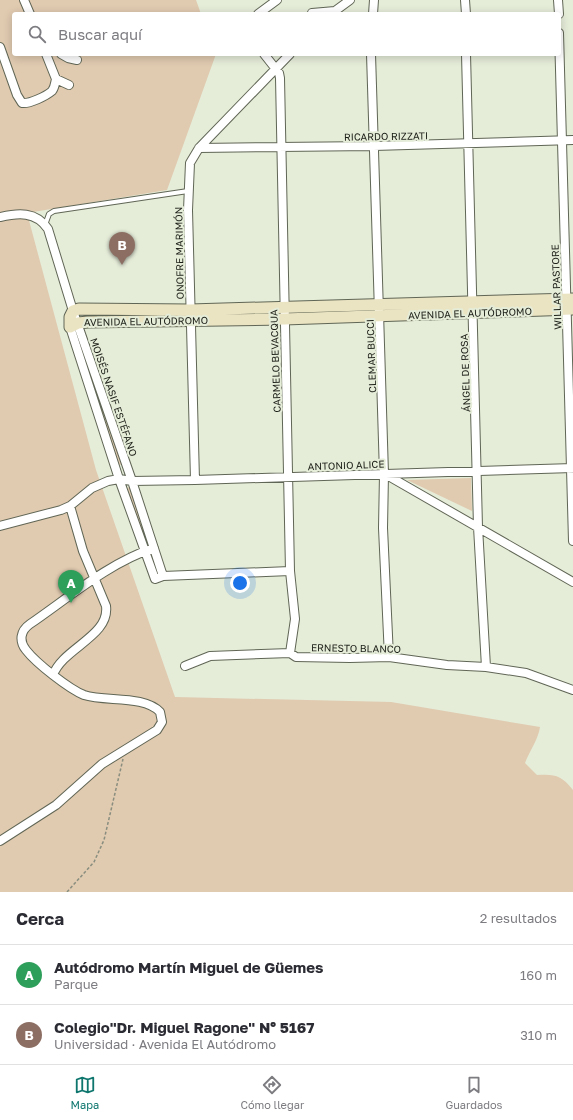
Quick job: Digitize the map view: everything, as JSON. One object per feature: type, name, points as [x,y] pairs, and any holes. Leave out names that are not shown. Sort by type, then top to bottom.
[{"type":"street","points":[[24,0],[29,12]]},
{"type":"street","points":[[261,12],[276,0]]},
{"type":"street","points":[[324,12],[335,11],[350,0]]},
{"type":"street","points":[[373,12],[374,0]]},
{"type":"street","points":[[465,0],[466,12]]},
{"type":"street","points":[[558,0],[558,12]]},
{"type":"street","points":[[0,47],[17,95],[22,103],[26,104],[48,93],[55,85],[56,78],[47,56]]},
{"type":"street","points":[[64,56],[77,60]]},
{"type":"street","points":[[266,56],[276,69]]},
{"type":"street","name":"ONOFRE MARIMÓN","points":[[195,480],[190,316],[190,163],[199,148],[288,56]]},
{"type":"street","name":"CLEMAR BUCCI","points":[[372,56],[380,310],[384,542],[389,657]]},
{"type":"street","name":"ÁNGEL DE ROSA","points":[[466,56],[478,527],[486,666]]},
{"type":"street","name":"WILLAR PASTORE","points":[[560,56],[570,304],[573,541]]},
{"type":"street","name":"CARMELO BEVACQUA","points":[[276,69],[280,78],[280,148],[289,477],[290,571],[295,619],[290,653]]},
{"type":"street","points":[[56,78],[69,85]]},
{"type":"street","name":"RICARDO RIZZATI","points":[[199,148],[280,148],[468,144],[573,140]]},
{"type":"street","points":[[0,217],[22,214],[32,216],[45,225],[55,250],[73,311]]},
{"type":"street","name":"AVENIDA EL AUTÓDROMO","points":[[190,316],[79,309],[73,311],[70,317],[74,325],[190,316],[380,310],[472,302],[570,304]]},
{"type":"street","name":"AVENIDA EL AUTÓDROMO","points":[[380,310],[473,313],[570,304]]},
{"type":"street","name":"MOISÉS NASIF ESTÉFANO","points":[[74,325],[132,480],[164,576],[155,579],[119,479],[74,325]]},
{"type":"street","name":"ANTONIO ALICE","points":[[0,526],[61,510],[70,506],[99,484],[119,479],[195,480],[572,468]]},
{"type":"street","points":[[384,474],[573,582]]},
{"type":"street","points":[[53,674],[60,662],[97,631],[105,620],[107,614],[106,606],[78,535],[70,506]]},
{"type":"street","points":[[0,841],[56,805],[102,764],[157,730],[162,718],[157,708],[142,703],[83,694],[66,685],[27,652],[22,645],[22,632],[30,624],[132,556],[154,548]]},
{"type":"street","points":[[164,576],[290,571]]},
{"type":"street","name":"ERNESTO BLANCO","points":[[185,666],[210,656],[290,653],[296,657],[389,657],[447,665],[486,666],[526,673],[573,690]]},
{"type":"lane","points":[[45,225],[49,214],[54,211],[189,191]]},
{"type":"path","points":[[66,892],[94,862],[104,840],[122,769],[124,749]]},
{"type":"shaded area","points":[[0,0],[196,0],[200,12],[12,12],[12,56],[215,56],[167,190],[27,213],[96,470],[175,697],[391,702],[540,727],[536,741],[525,763],[537,775],[553,775],[561,778],[573,790],[573,892],[0,892]]},
{"type":"shaded area","points":[[79,328],[123,464],[119,465],[75,329]]},
{"type":"shaded area","points":[[471,478],[472,511],[407,480]]},
{"type":"shaded area","points":[[130,487],[149,542],[146,543],[127,488]]},
{"type":"place","name":"Colegio\"Dr. Miguel Ragone\" Nº 5167","points":[[122,265]]},
{"type":"place","name":"Autódromo Martín Miguel de Güemes","points":[[71,603]]}]
